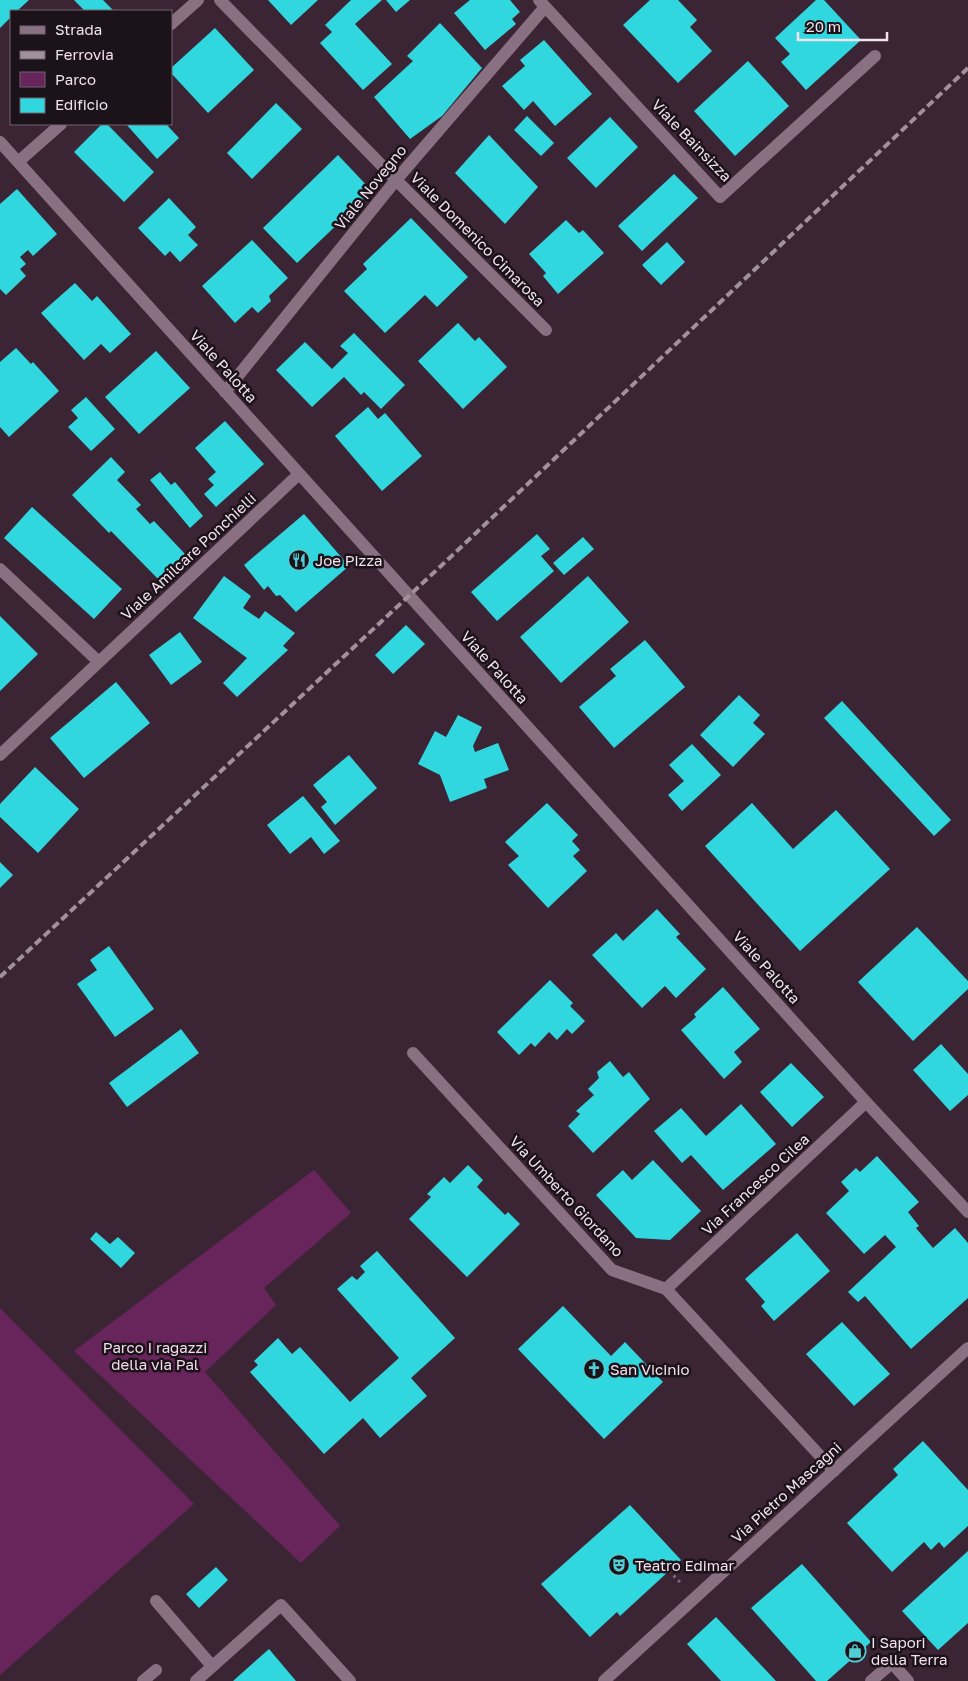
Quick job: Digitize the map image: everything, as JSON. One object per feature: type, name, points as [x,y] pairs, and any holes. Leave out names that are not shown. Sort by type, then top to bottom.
[{"type":"street","points":[[172,23],[198,0]]},
{"type":"street","name":"Viale Domenico Cimarosa","points":[[220,0],[546,330]]},
{"type":"street","name":"Viale Novegno","points":[[225,392],[542,3]]},
{"type":"street","name":"Viale Bainsizza","points":[[542,3],[720,197],[875,56]]},
{"type":"street","points":[[18,162],[60,125]]},
{"type":"street","name":"Viale Palotta","points":[[0,142],[866,1102],[968,1212]]},
{"type":"street","name":"Viale Amilcare Ponchielli","points":[[0,755],[299,474]]},
{"type":"street","points":[[0,569],[100,662]]},
{"type":"street","name":"Via Umberto Giordano","points":[[413,1053],[612,1270],[666,1289],[834,1471]]},
{"type":"street","name":"Via Francesco Cilea","points":[[666,1289],[866,1102]]},
{"type":"street","name":"Via Pietro Mascagni","points":[[604,1681],[968,1348]]},
{"type":"street","points":[[156,1601],[212,1666]]},
{"type":"street","points":[[196,1681],[281,1605],[350,1681]]},
{"type":"street","points":[[871,1681],[892,1663],[908,1681]]},
{"type":"street","points":[[144,1681],[156,1670]]},
{"type":"green space","name":"Parco I ragazzi della via Pal","points":[[314,1170],[351,1213],[264,1288],[276,1305],[205,1372],[340,1526],[301,1563],[74,1351]]},
{"type":"green space","points":[[0,1308],[194,1504],[0,1675]]},
{"type":"building","points":[[0,0],[29,0],[18,10],[10,10],[10,18],[0,28]]},
{"type":"building","points":[[74,0],[103,0],[113,10],[84,10]]},
{"type":"building","points":[[268,0],[318,0],[291,25]]},
{"type":"building","points":[[351,0],[382,0],[355,24],[392,64],[363,90],[320,43],[332,32],[325,25]]},
{"type":"building","points":[[386,0],[410,0],[396,12]]},
{"type":"building","points":[[470,0],[510,0],[520,12],[512,19],[516,24],[485,50],[454,13]]},
{"type":"building","points":[[650,0],[678,0],[697,20],[690,27],[712,51],[678,83],[623,25]]},
{"type":"building","points":[[816,0],[824,0],[861,40],[806,90],[781,62],[790,54],[775,38]]},
{"type":"building","points":[[440,23],[482,68],[442,116],[410,139],[374,97],[413,61],[407,56]]},
{"type":"building","points":[[215,28],[254,70],[208,113],[172,74],[172,67]]},
{"type":"building","points":[[544,40],[592,94],[555,126],[533,101],[524,110],[502,86],[525,66],[520,60]]},
{"type":"building","points":[[748,61],[789,106],[735,156],[694,111]]},
{"type":"building","points":[[276,103],[302,129],[252,179],[227,153]]},
{"type":"building","points":[[527,116],[554,143],[541,156],[514,130]]},
{"type":"building","points":[[610,117],[638,147],[596,188],[567,158]]},
{"type":"building","points":[[101,125],[108,125],[154,172],[124,202],[74,152]]},
{"type":"building","points":[[127,125],[167,125],[179,138],[157,159]]},
{"type":"building","points":[[489,135],[538,187],[505,224],[455,173]]},
{"type":"building","points":[[338,155],[372,191],[297,263],[263,228]]},
{"type":"building","points":[[674,174],[698,198],[642,251],[618,226]]},
{"type":"building","points":[[17,189],[57,234],[33,256],[28,250],[20,257],[26,264],[20,269],[26,276],[6,295],[0,289],[0,204]]},
{"type":"building","points":[[169,198],[196,227],[188,235],[198,245],[180,262],[170,251],[165,256],[138,228]]},
{"type":"building","points":[[411,218],[468,277],[437,307],[425,295],[385,333],[344,291],[367,269],[363,264]]},
{"type":"building","points":[[566,220],[579,233],[583,230],[604,253],[558,294],[543,276],[546,273],[529,254]]},
{"type":"building","points":[[252,240],[288,278],[269,296],[271,301],[258,313],[252,307],[235,323],[202,286]]},
{"type":"building","points":[[667,242],[685,262],[661,285],[642,265]]},
{"type":"building","points":[[75,283],[92,301],[97,296],[131,334],[110,353],[101,344],[84,360],[41,313]]},
{"type":"building","points":[[458,323],[475,341],[479,337],[507,367],[463,409],[418,361]]},
{"type":"building","points":[[354,333],[405,385],[381,409],[364,392],[361,395],[344,377],[312,407],[276,370],[305,342],[332,369],[348,353],[340,346]]},
{"type":"building","points":[[16,348],[31,364],[33,362],[59,391],[9,437],[0,427],[0,362]]},
{"type":"building","points":[[156,351],[190,388],[139,434],[105,397]]},
{"type":"building","points":[[86,397],[115,429],[91,451],[68,427],[78,418],[71,410]]},
{"type":"building","points":[[368,407],[378,419],[385,413],[422,456],[382,491],[335,436]]},
{"type":"building","points":[[225,421],[264,464],[216,507],[204,494],[214,485],[208,479],[216,472],[195,448]]},
{"type":"building","points":[[111,457],[125,472],[117,480],[141,505],[136,509],[150,524],[154,521],[185,554],[158,579],[72,495]]},
{"type":"building","points":[[160,472],[171,485],[175,482],[203,516],[190,528],[150,480]]},
{"type":"building","points":[[32,507],[122,589],[94,619],[4,538]]},
{"type":"building","points":[[304,514],[349,566],[296,612],[280,595],[276,596],[268,586],[264,590],[244,565]]},
{"type":"building","points":[[537,534],[550,549],[541,556],[554,571],[497,621],[471,592]]},
{"type":"building","points":[[583,537],[594,549],[564,575],[553,563]]},
{"type":"building","points":[[224,576],[251,596],[243,608],[259,619],[265,611],[295,633],[283,646],[288,650],[237,697],[223,683],[247,658],[193,618]]},
{"type":"building","points":[[588,576],[629,622],[561,683],[520,637]]},
{"type":"building","points":[[0,616],[38,654],[0,691]]},
{"type":"building","points":[[406,625],[425,644],[393,674],[375,655]]},
{"type":"building","points":[[180,632],[202,662],[171,685],[149,655]]},
{"type":"building","points":[[645,640],[685,687],[614,748],[579,707],[616,676],[610,669]]},
{"type":"building","points":[[116,682],[150,723],[84,778],[50,738]]},
{"type":"building","points":[[739,695],[760,715],[753,723],[765,734],[733,767],[700,735]]},
{"type":"building","points":[[842,701],[951,820],[934,836],[824,718]]},
{"type":"building","points":[[458,715],[482,727],[473,746],[475,752],[498,743],[509,770],[484,779],[487,788],[450,802],[440,775],[418,764],[435,731],[446,737]]},
{"type":"building","points":[[692,744],[721,775],[682,811],[668,795],[684,781],[669,765]]},
{"type":"building","points":[[349,755],[377,788],[335,825],[321,807],[327,802],[313,785]]},
{"type":"building","points":[[35,767],[79,809],[38,853],[0,817],[0,804]]},
{"type":"building","points":[[303,796],[340,841],[324,854],[311,837],[290,854],[267,825]]},
{"type":"building","points":[[547,803],[578,835],[572,841],[580,850],[573,856],[587,871],[548,908],[508,865],[519,856],[505,842]]},
{"type":"building","points":[[752,803],[793,849],[836,810],[890,869],[800,951],[705,846]]},
{"type":"building","points":[[0,862],[13,875],[0,888]]},
{"type":"building","points":[[657,909],[680,934],[676,937],[706,969],[676,998],[665,986],[642,1008],[592,955],[616,933],[623,941]]},
{"type":"building","points":[[917,927],[968,981],[968,989],[913,1041],[858,982]]},
{"type":"building","points":[[109,946],[154,1009],[115,1037],[77,984],[97,970],[90,960]]},
{"type":"building","points":[[550,980],[573,1003],[570,1006],[585,1021],[572,1034],[567,1029],[557,1040],[549,1032],[535,1047],[531,1043],[519,1055],[497,1032]]},
{"type":"building","points":[[723,987],[760,1029],[734,1052],[742,1062],[724,1079],[681,1030],[696,1017],[694,1014]]},
{"type":"building","points":[[181,1029],[199,1053],[127,1107],[109,1083]]},
{"type":"building","points":[[941,1044],[968,1074],[968,1095],[950,1111],[913,1070]]},
{"type":"building","points":[[610,1061],[623,1077],[629,1072],[650,1099],[593,1153],[568,1126],[580,1114],[576,1111],[594,1095],[588,1089],[599,1078],[597,1072]]},
{"type":"building","points":[[791,1063],[824,1097],[792,1127],[760,1092]]},
{"type":"building","points":[[741,1104],[776,1144],[723,1190],[691,1155],[682,1163],[654,1131],[681,1108],[706,1136]]},
{"type":"building","points":[[877,1156],[919,1202],[908,1212],[919,1226],[916,1228],[933,1248],[955,1228],[968,1243],[968,1298],[911,1349],[865,1296],[858,1302],[848,1292],[896,1247],[885,1235],[864,1254],[826,1213],[849,1191],[841,1182],[856,1168],[860,1172]]},
{"type":"building","points":[[653,1160],[701,1211],[670,1240],[636,1238],[596,1195],[623,1170],[632,1180]]},
{"type":"building","points":[[468,1165],[483,1180],[477,1187],[505,1215],[508,1212],[520,1224],[467,1277],[409,1219],[431,1197],[427,1194],[444,1177],[450,1183]]},
{"type":"building","points":[[96,1232],[110,1244],[118,1237],[135,1253],[121,1268],[90,1239]]},
{"type":"building","points":[[797,1233],[830,1271],[774,1321],[761,1306],[765,1302],[745,1279]]},
{"type":"building","points":[[377,1251],[455,1338],[411,1378],[427,1396],[380,1438],[363,1418],[324,1454],[250,1372],[258,1365],[254,1361],[278,1338],[292,1354],[300,1347],[350,1402],[399,1358],[337,1289],[352,1276],[357,1280],[365,1272],[360,1266]]},
{"type":"building","name":"San Vicinio","points":[[563,1306],[611,1356],[625,1342],[663,1382],[604,1439],[518,1349]]},
{"type":"building","points":[[842,1322],[890,1374],[854,1406],[806,1354]]},
{"type":"building","points":[[923,1441],[968,1490],[968,1526],[944,1548],[939,1542],[931,1550],[924,1542],[892,1572],[847,1523],[898,1475],[893,1469]]},
{"type":"building","name":"Teatro Edimar","points":[[630,1505],[681,1560],[620,1616],[617,1612],[590,1637],[541,1584]]},
{"type":"building","points":[[968,1551],[968,1623],[938,1650],[902,1611]]},
{"type":"building","points":[[802,1564],[871,1642],[827,1681],[816,1681],[751,1608]]},
{"type":"building","points":[[216,1567],[228,1580],[199,1608],[186,1594]]},
{"type":"building","points":[[716,1617],[776,1681],[721,1681],[687,1644]]},
{"type":"building","points":[[269,1649],[296,1681],[233,1681]]},
{"type":"railway","points":[[0,977],[442,565],[968,68]]},
{"type":"place","name":"Joe Pizza","points":[[299,560]]},
{"type":"place","name":"San Vicinio","points":[[594,1369]]},
{"type":"place","name":"Teatro Edimar","points":[[619,1565]]},
{"type":"place","name":"I Sapori della Terra","points":[[855,1651]]}]
